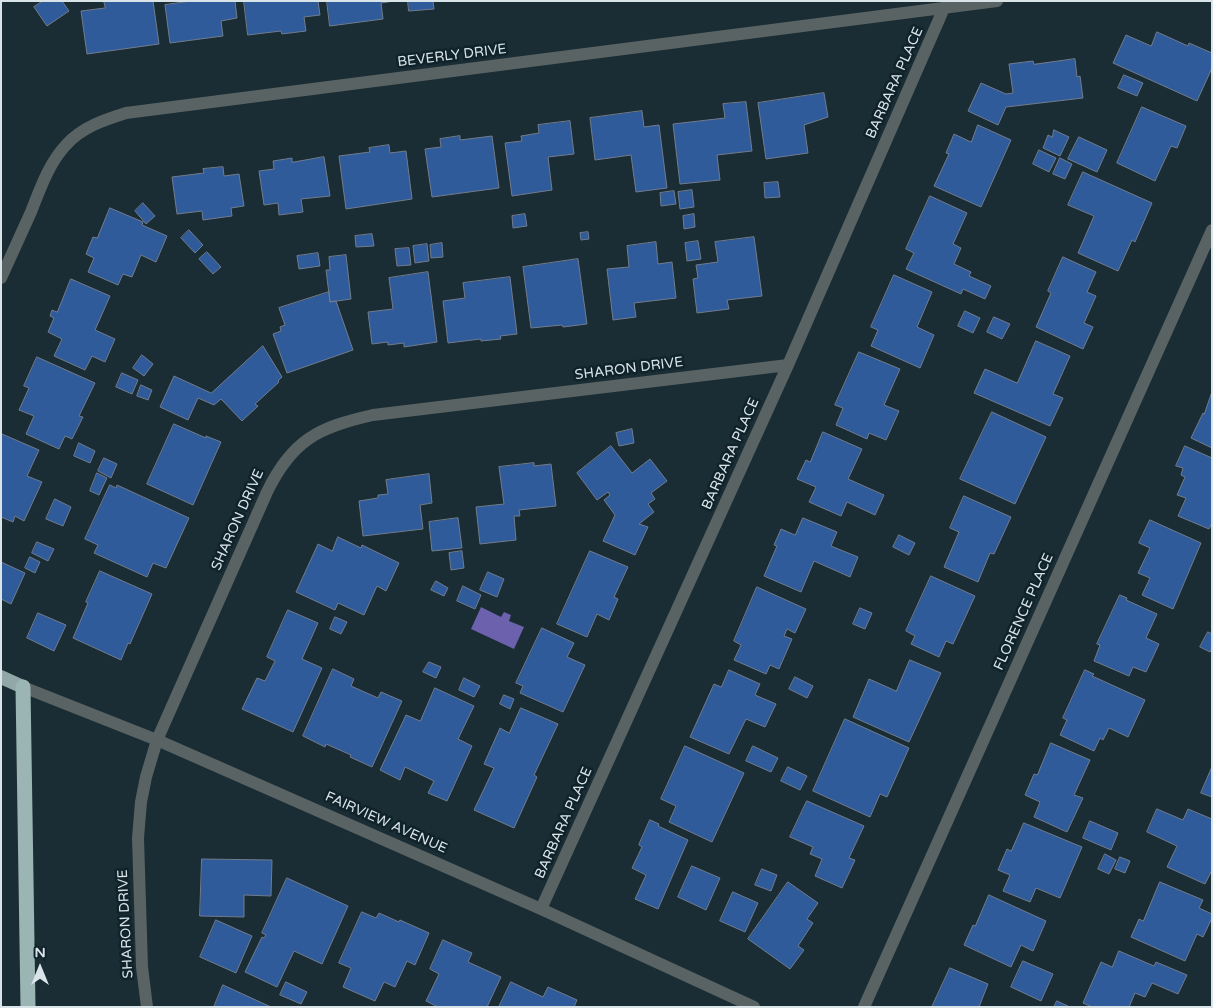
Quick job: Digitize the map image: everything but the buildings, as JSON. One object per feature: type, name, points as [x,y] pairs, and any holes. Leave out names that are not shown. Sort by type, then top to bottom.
[{"type":"highway","name":"FAIRVIEW AVENUE","points":[[1,677],[23,687]]},
{"type":"highway","points":[[23,687],[28,1007]]},
{"type":"street","name":"BEVERLY DRIVE","points":[[1,278],[41,188],[58,156],[67,144],[86,129],[103,120],[126,113],[997,1]]},
{"type":"street","name":"BARBARA PLACE","points":[[541,910],[788,365],[944,8]]},
{"type":"street","name":"FLORENCE PLACE","points":[[864,1007],[1212,230]]},
{"type":"street","name":"SHARON DRIVE","points":[[147,1007],[142,968],[138,838],[143,794],[157,740],[278,470],[292,452],[313,436],[340,424],[373,415],[788,365]]},
{"type":"street","name":"FAIRVIEW AVENUE","points":[[23,687],[157,740],[541,910],[754,1007]]},
{"type":"shaded area","points":[[481,607],[501,617],[504,612],[511,615],[509,621],[524,627],[514,649],[471,629]]}]
